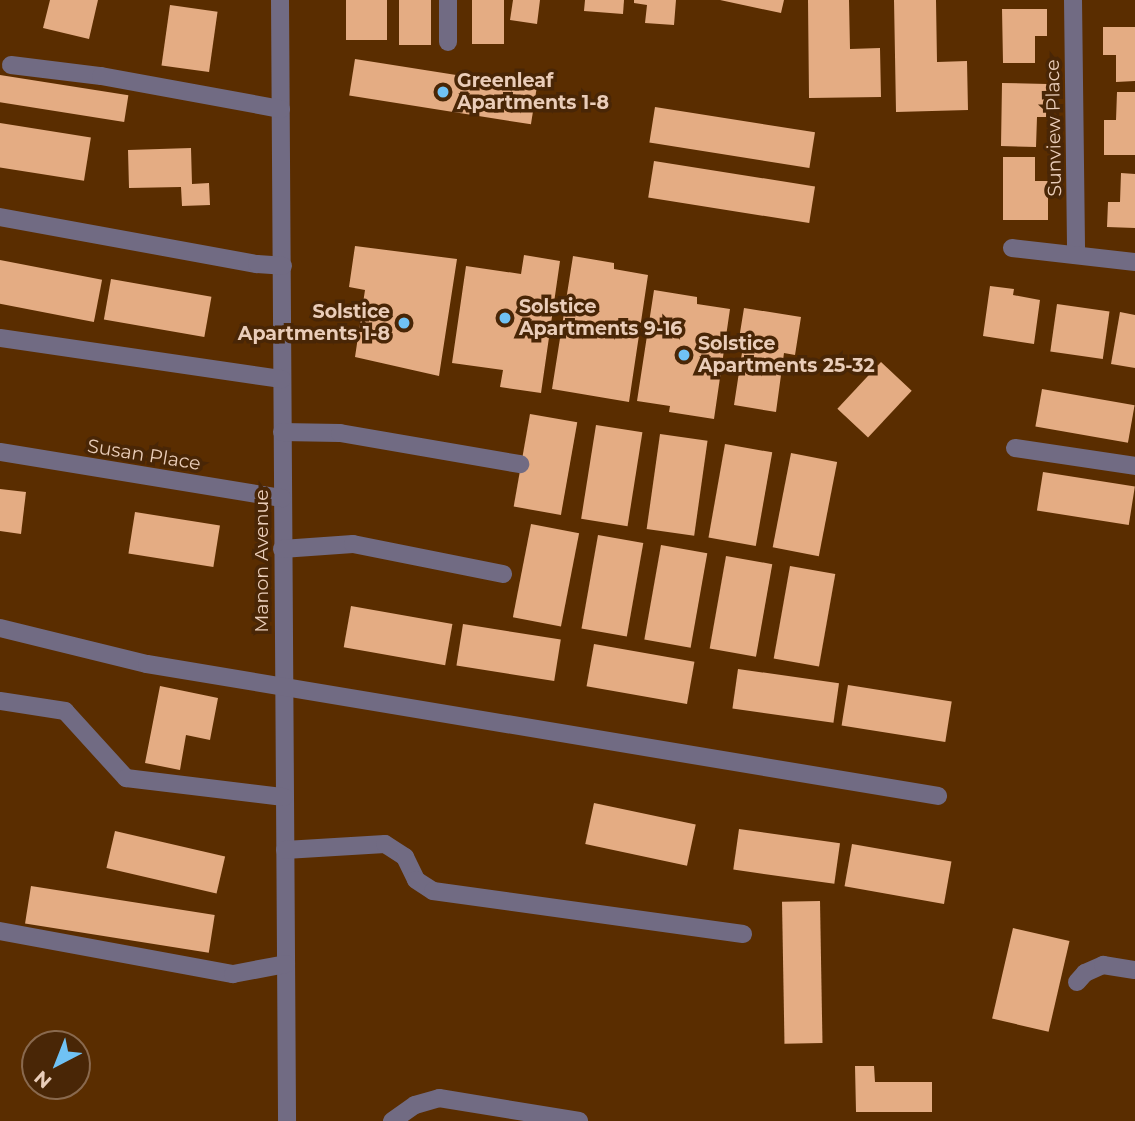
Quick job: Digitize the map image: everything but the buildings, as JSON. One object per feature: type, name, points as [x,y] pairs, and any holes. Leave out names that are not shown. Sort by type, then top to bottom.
[{"type":"street","name":"Manon Avenue","points":[[281,0],[287,1121]]},
{"type":"street","points":[[448,0],[449,42]]},
{"type":"street","name":"Sunview Place","points":[[1073,0],[1076,255]]},
{"type":"street","points":[[11,65],[100,76],[281,109]]},
{"type":"street","points":[[0,217],[247,262],[283,266]]},
{"type":"street","points":[[1012,248],[1135,262]]},
{"type":"street","points":[[0,338],[282,379]]},
{"type":"street","points":[[282,432],[340,433],[520,464]]},
{"type":"street","points":[[1015,448],[1135,466]]},
{"type":"street","name":"Susan Place","points":[[0,453],[282,498]]},
{"type":"street","points":[[282,549],[353,544],[503,574]]},
{"type":"street","points":[[0,628],[147,664],[938,796]]},
{"type":"street","points":[[0,701],[65,711],[125,778],[284,797]]},
{"type":"street","points":[[285,850],[386,844],[405,858],[416,880],[433,891],[743,934]]},
{"type":"street","points":[[0,931],[233,974],[286,964]]},
{"type":"street","points":[[1077,982],[1085,973],[1103,965],[1135,970]]},
{"type":"street","points":[[393,1121],[415,1105],[439,1098],[579,1121]]},
{"type":"place","name":"Greenleaf Apartments 1-8","points":[[443,92]]},
{"type":"place","name":"Solstice Apartments 9-16","points":[[505,318]]},
{"type":"place","name":"Solstice Apartments 1-8","points":[[404,323]]},
{"type":"place","name":"Solstice Apartments 25-32","points":[[684,355]]}]
